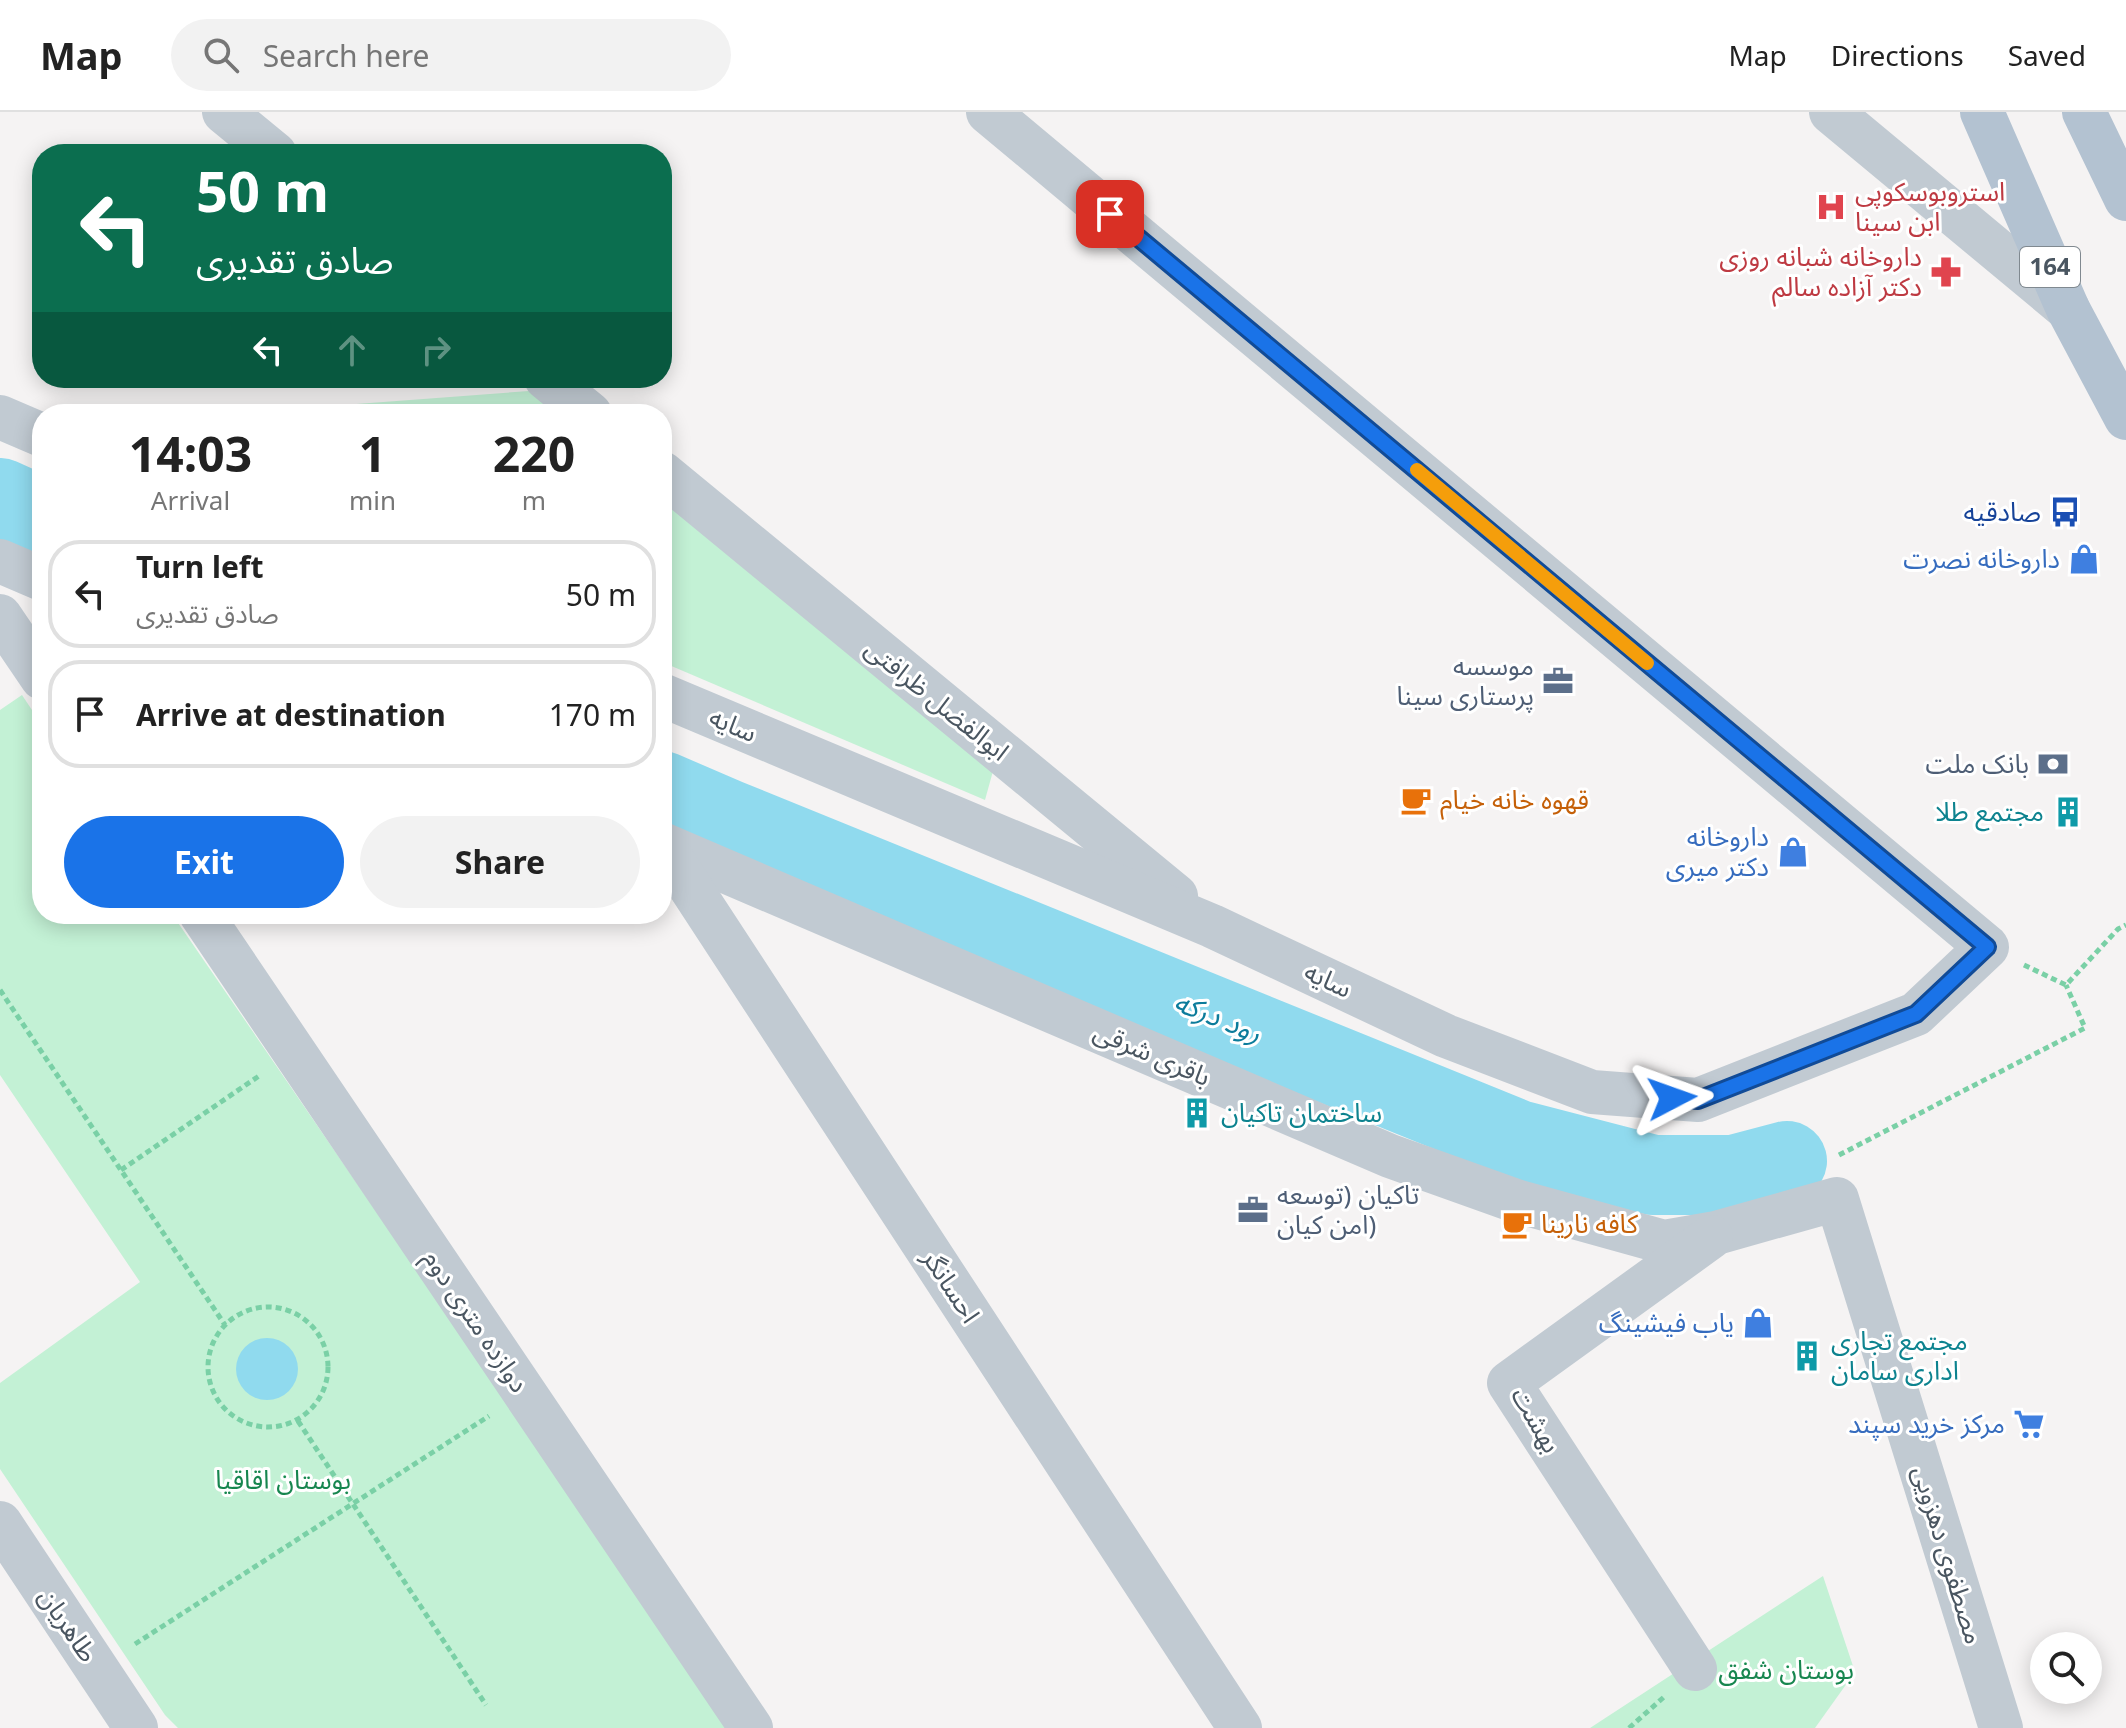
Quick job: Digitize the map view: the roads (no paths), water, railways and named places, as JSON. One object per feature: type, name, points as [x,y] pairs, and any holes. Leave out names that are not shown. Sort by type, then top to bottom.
[{"type":"main road","name":"164","points":[[1982,112],[2068,309],[2126,418]]},
{"type":"main road","points":[[2084,112],[2126,199]]},
{"type":"street","points":[[224,112],[263,144]]},
{"type":"street","name":"سایه","points":[[672,699],[1212,926],[1446,1036],[1592,1092],[1698,1100],[1916,1014],[1987,947],[988,112]]},
{"type":"street","points":[[1831,112],[2068,309]]},
{"type":"street","points":[[558,388],[578,404]]},
{"type":"street","points":[[0,417],[32,431]]},
{"type":"street","name":"ابوالفضل ظرافتی","points":[[672,481],[1212,926]]},
{"type":"street","points":[[0,561],[32,575]]},
{"type":"street","points":[[0,616],[32,663]]},
{"type":"street","name":"باقری شرقی","points":[[672,848],[1390,1156],[1516,1201],[1664,1242],[1716,1233],[1835,1178]]},
{"type":"street","name":"احسانگر","points":[[672,859],[1240,1728]]},
{"type":"street","name":"دوازده متری دوم","points":[[208,924],[751,1728]]},
{"type":"street","name":"مصطفوی دهزویی","points":[[1835,1178],[2001,1728]]},
{"type":"street","name":"بهشت","points":[[1695,1669],[1509,1383],[1716,1233]]},
{"type":"street","name":"طاهریان","points":[[0,1523],[136,1728]]},
{"type":"water","points":[[267,1338],[279,1340],[289,1347],[296,1357],[296,1381],[289,1391],[279,1398],[267,1400],[255,1398],[245,1391],[238,1381],[236,1369],[238,1357],[245,1347],[255,1340]]},
{"type":"waterway","name":"رود درکه","points":[[0,498],[32,512]]},
{"type":"waterway","name":"رود درکه","points":[[672,795],[1518,1140],[1653,1175],[1734,1175],[1787,1161]]},
{"type":"place","name":"استروبوسکوپی ابن سینا","points":[[1831,207]]},
{"type":"place","name":"داروخانه شبانه روزی دکتر آزاده سالم","points":[[1946,272]]},
{"type":"place","name":"صادقیه","points":[[2065,512]]},
{"type":"place","name":"داروخانه نصرت","points":[[2084,559]]},
{"type":"place","name":"موسسه پرستاری سینا","points":[[1558,681]]},
{"type":"place","name":"بانک ملت","points":[[2053,764]]},
{"type":"place","name":"قهوه خانه خیام","points":[[1416,800]]},
{"type":"place","name":"مجتمع طلا","points":[[2068,812]]},
{"type":"place","name":"داروخانه دکتر میری","points":[[1793,852]]},
{"type":"place","name":"ساختمان تاکیان","points":[[1197,1113]]},
{"type":"place","name":"تاکیان (توسعه امن کیان)","points":[[1253,1210]]},
{"type":"place","name":"کافه نارینا","points":[[1517,1224]]},
{"type":"place","name":"یاب فیشینگ","points":[[1758,1323]]},
{"type":"place","name":"مجتمع تجاری اداری سامان","points":[[1807,1356]]},
{"type":"place","name":"مرکز خرید سپند","points":[[2029,1424]]},
{"type":"park label","name":"بوستان اقاقیا","points":[[283,1480]]},
{"type":"park label","name":"بوستان شفق","points":[[1786,1670]]}]
